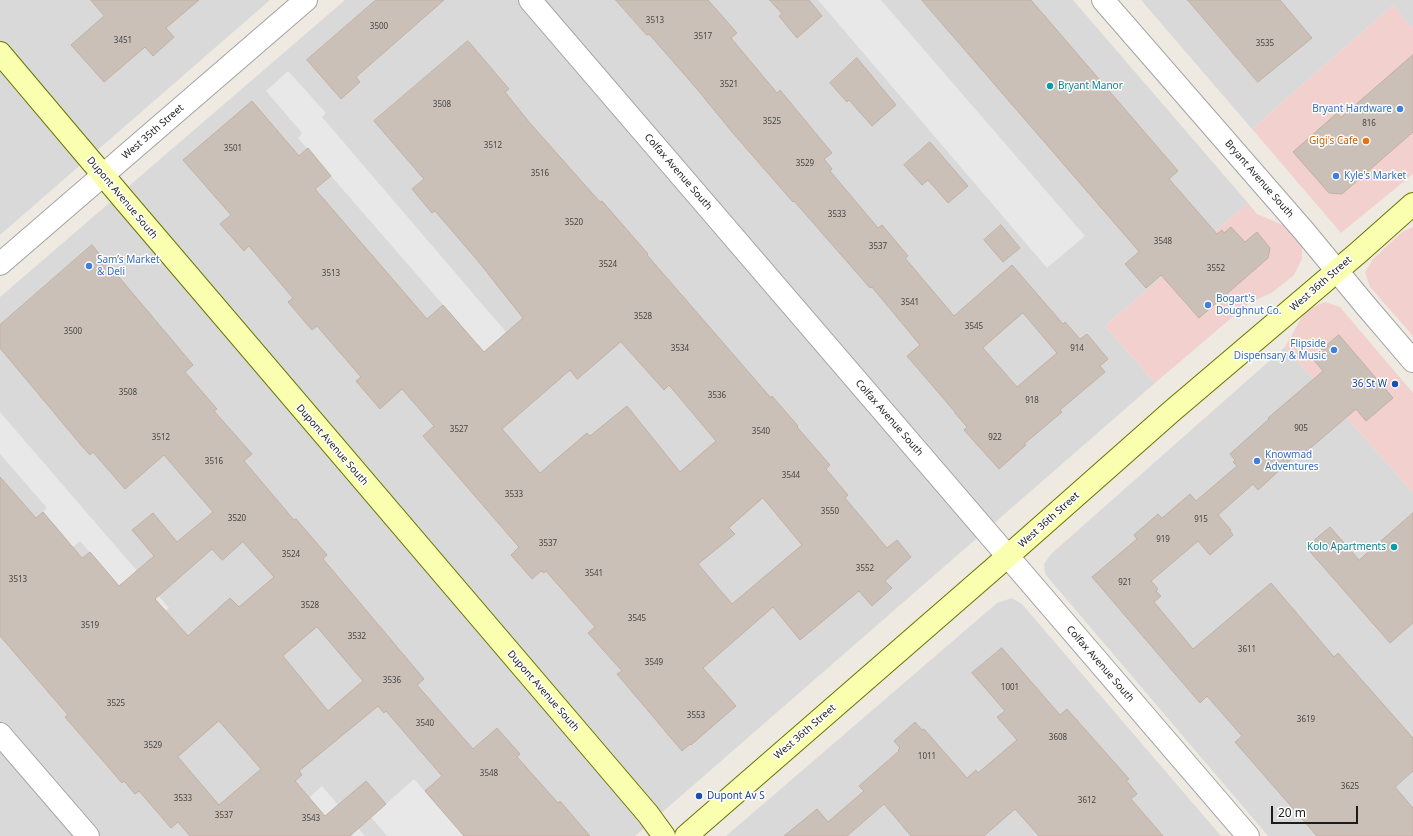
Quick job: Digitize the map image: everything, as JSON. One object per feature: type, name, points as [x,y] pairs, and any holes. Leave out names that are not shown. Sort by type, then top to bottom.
[{"type":"street","name":"West 35th Street","points":[[0,264],[306,0]]},
{"type":"street","name":"Colfax Avenue South","points":[[530,0],[1248,836]]},
{"type":"street","name":"Bryant Avenue South","points":[[1103,0],[1304,230],[1413,361]]},
{"type":"street","name":"Dupont Avenue South","points":[[0,54],[648,814],[664,836]]},
{"type":"street","name":"West 36th Street","points":[[686,836],[1172,411],[1413,204]]},
{"type":"street","points":[[0,734],[88,836]]},
{"type":"shaded area","points":[[0,0],[270,0],[0,235]]},
{"type":"shaded area","points":[[345,0],[1073,0],[1248,203],[1105,326],[1155,383],[635,836],[0,836],[0,297]]},
{"type":"shaded area","points":[[818,0],[881,0],[1085,236],[1047,268]]},
{"type":"shaded area","points":[[1141,0],[1413,0],[1413,29],[1393,5],[1252,129]]},
{"type":"shaded area","points":[[1393,5],[1413,29],[1413,174],[1341,233],[1252,129]]},
{"type":"shaded area","points":[[288,71],[326,113],[322,117],[506,332],[484,352],[298,138],[302,133],[266,91]]},
{"type":"shaded area","points":[[1248,203],[1257,214],[1285,226],[1302,245],[1302,259],[1294,275],[1273,292],[1249,303],[1155,383],[1105,326]]},
{"type":"shaded area","points":[[1413,227],[1413,336],[1370,287],[1365,272],[1373,259],[1402,232]]},
{"type":"shaded area","points":[[1325,302],[1340,307],[1413,393],[1413,493],[1285,347],[1306,310]]},
{"type":"shaded area","points":[[1285,347],[1413,493],[1413,836],[1268,836],[1045,574],[1044,564],[1051,554]]},
{"type":"shaded area","points":[[0,412],[169,608],[150,623],[80,541],[73,547],[43,512],[47,508],[0,454]]},
{"type":"shaded area","points":[[1012,598],[1022,604],[1221,836],[726,836],[997,603]]},
{"type":"shaded area","points":[[414,779],[464,836],[387,836],[371,817]]},
{"type":"shaded area","points":[[322,786],[365,836],[342,836],[309,798]]},
{"type":"building","points":[[91,0],[199,0],[166,28],[174,37],[153,56],[145,47],[104,82],[71,45],[104,16]]},
{"type":"building","points":[[376,0],[444,0],[356,77],[360,82],[341,99],[307,60]]},
{"type":"building","points":[[616,0],[708,0],[737,33],[731,38],[777,93],[780,90],[832,153],[824,159],[832,169],[830,171],[878,228],[882,225],[908,256],[905,258],[954,316],[1012,265],[1063,324],[1065,322],[1080,339],[1087,334],[1108,359],[1100,366],[1105,372],[1060,410],[1062,412],[1024,444],[1026,445],[999,469],[964,430],[967,427],[907,356],[920,345],[872,287],[870,288],[794,201],[793,202],[649,34],[647,35]],"holes":[[[1023,313],[1057,353],[1017,387],[983,348]]]},
{"type":"building","points":[[770,0],[809,0],[822,16],[797,38],[779,16],[782,14]]},
{"type":"building","name":"Bryant Manor","points":[[922,0],[1031,0],[1178,171],[1169,179],[1217,234],[1222,230],[1224,233],[1231,227],[1245,242],[1257,232],[1270,248],[1268,258],[1199,318],[1161,275],[1146,288],[1125,264],[1139,252]]},
{"type":"building","points":[[1188,0],[1280,0],[1312,38],[1258,82]]},
{"type":"building","points":[[468,41],[509,89],[505,92],[529,122],[600,202],[602,201],[771,398],[772,396],[798,426],[797,427],[830,465],[826,469],[848,495],[845,498],[887,548],[897,540],[911,557],[885,581],[892,588],[872,606],[859,591],[800,640],[773,607],[703,668],[736,706],[682,751],[617,674],[622,671],[588,633],[595,627],[546,571],[544,573],[541,571],[532,579],[511,555],[519,547],[423,436],[434,426],[402,389],[380,409],[356,381],[361,377],[317,326],[312,330],[288,302],[293,298],[249,246],[244,251],[220,224],[231,215],[183,160],[252,101],[299,156],[308,148],[331,176],[315,189],[427,319],[443,305],[484,352],[523,318],[478,261],[435,211],[432,213],[412,189],[424,179],[374,121]],"holes":[[[621,342],[664,390],[669,385],[716,441],[680,472],[627,406],[590,436],[587,433],[540,473],[502,429],[570,370],[577,379]],[[763,498],[802,545],[732,604],[698,564],[735,534],[729,528]]]},
{"type":"building","points":[[1413,55],[1413,132],[1342,194],[1329,193],[1293,152],[1337,113],[1341,117]]},
{"type":"building","points":[[857,58],[896,105],[872,126],[849,100],[847,102],[830,83]]},
{"type":"building","points":[[930,142],[968,186],[948,203],[928,180],[922,185],[904,165]]},
{"type":"building","points":[[1001,225],[1020,248],[1003,262],[984,240]]},
{"type":"building","points":[[92,245],[193,365],[185,372],[217,409],[214,411],[252,454],[244,461],[294,520],[296,519],[327,555],[323,559],[424,679],[417,685],[473,749],[497,728],[520,754],[517,757],[558,803],[560,801],[590,836],[464,836],[425,791],[442,776],[386,711],[384,713],[378,706],[299,771],[302,775],[295,781],[325,816],[366,781],[386,804],[350,836],[190,836],[178,822],[171,828],[139,791],[135,794],[124,781],[122,783],[65,717],[68,715],[0,636],[0,477],[36,518],[43,512],[82,558],[90,552],[119,586],[154,556],[132,530],[153,513],[177,542],[213,512],[164,455],[125,489],[93,452],[90,455],[81,445],[0,348],[0,325]],"holes":[[[243,542],[274,577],[239,607],[230,598],[188,636],[155,599],[212,549],[222,560]],[[317,627],[363,681],[328,711],[283,656]],[[219,721],[261,769],[219,805],[178,757]]]},
{"type":"building","points":[[1339,335],[1393,398],[1366,421],[1356,409],[1300,457],[1297,454],[1258,490],[1253,484],[1218,515],[1231,530],[1230,531],[1233,535],[1210,555],[1198,541],[1151,581],[1158,589],[1156,591],[1161,596],[1154,602],[1193,649],[1271,583],[1334,657],[1338,653],[1413,738],[1413,771],[1395,787],[1413,808],[1413,836],[1317,836],[1235,742],[1242,736],[1207,696],[1200,703],[1092,577],[1137,539],[1134,535],[1158,514],[1162,518],[1190,494],[1196,501],[1237,466],[1233,462],[1235,460],[1230,454],[1269,419],[1268,418],[1323,371],[1312,358]]},
{"type":"building","name":"Kolo Apartments","points":[[1413,513],[1413,623],[1390,643],[1306,547],[1330,527],[1359,560]]},
{"type":"building","points":[[1002,648],[1060,715],[1067,709],[1129,779],[1126,780],[1137,794],[1131,799],[1163,836],[1039,836],[1015,809],[984,836],[911,836],[884,804],[847,836],[784,836],[817,809],[828,822],[864,791],[859,786],[899,751],[898,750],[900,748],[894,741],[915,722],[922,730],[924,729],[967,778],[976,770],[978,773],[1017,740],[997,717],[1005,711],[972,673]]},
{"type":"place","name":"Bryant Manor","points":[[1050,86]]},
{"type":"place","name":"Bryant Hardware","points":[[1400,109]]},
{"type":"place","name":"Gigi's Cafe","points":[[1366,141]]},
{"type":"place","name":"Kyle's Market","points":[[1336,176]]},
{"type":"place","name":"Sam’s Market & Deli","points":[[89,266]]},
{"type":"place","name":"Bogart's Doughnut Co.","points":[[1208,305]]},
{"type":"place","name":"Flipside Dispensary & Music","points":[[1334,350]]},
{"type":"place","name":"36 St W","points":[[1395,384]]},
{"type":"place","name":"Knowmad Adventures","points":[[1257,461]]},
{"type":"place","name":"Kolo Apartments","points":[[1394,547]]},
{"type":"place","name":"Dupont Av S","points":[[699,796]]}]
